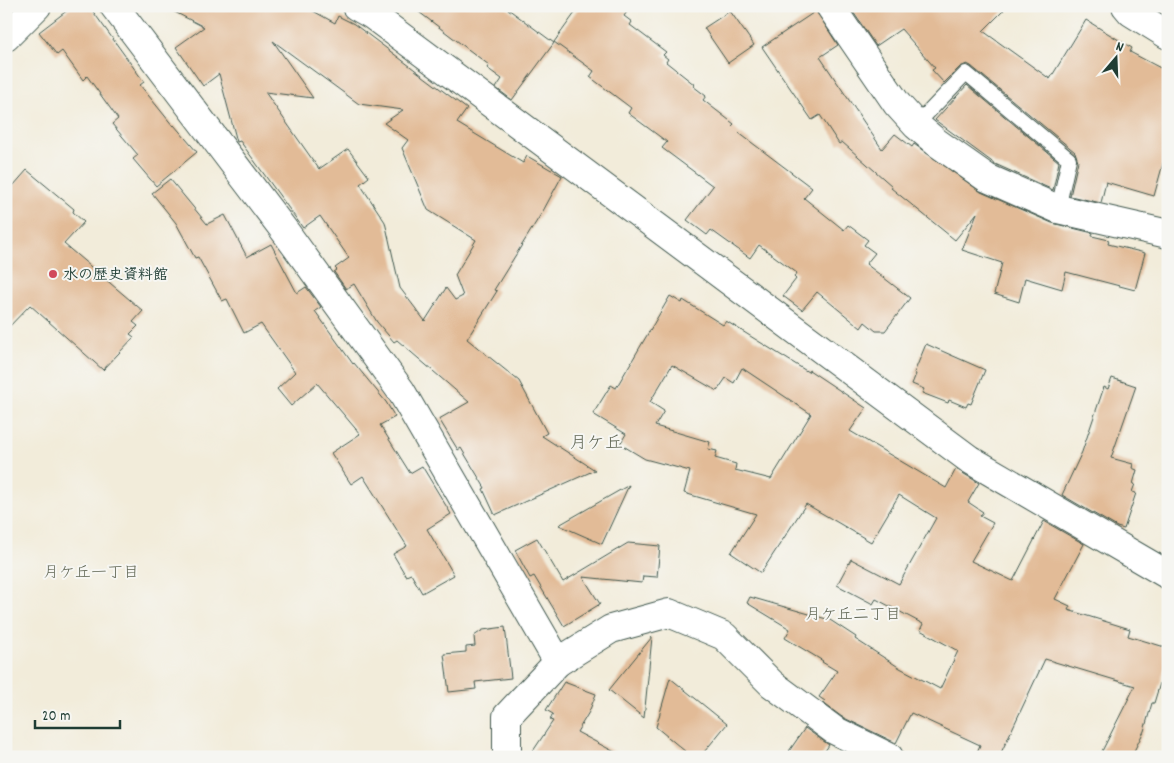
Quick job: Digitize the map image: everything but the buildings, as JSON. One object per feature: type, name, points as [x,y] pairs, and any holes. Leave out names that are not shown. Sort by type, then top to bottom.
[{"type":"street","points":[[6,37],[36,6]]},
{"type":"street","points":[[114,6],[287,234],[401,391],[558,662]]},
{"type":"street","points":[[830,6],[897,104],[916,125],[936,142],[987,178],[1058,209],[1168,234]]},
{"type":"street","points":[[1126,6],[1131,12],[1168,36]]},
{"type":"street","points":[[365,8],[969,459],[1168,575]]},
{"type":"street","points":[[507,757],[507,716],[558,662],[611,629],[669,613],[724,636],[779,690],[834,730],[889,757]]},
{"type":"lane","points":[[916,125],[966,73],[1069,159],[1058,209]]},
{"type":"place","name":"水の歴史資料館","points":[[53,274]]},
{"type":"district","name":"月ケ丘","points":[[596,442]]},
{"type":"district","name":"月ケ丘一丁目","points":[[91,571]]},
{"type":"district","name":"月ケ丘二丁目","points":[[853,613]]}]
